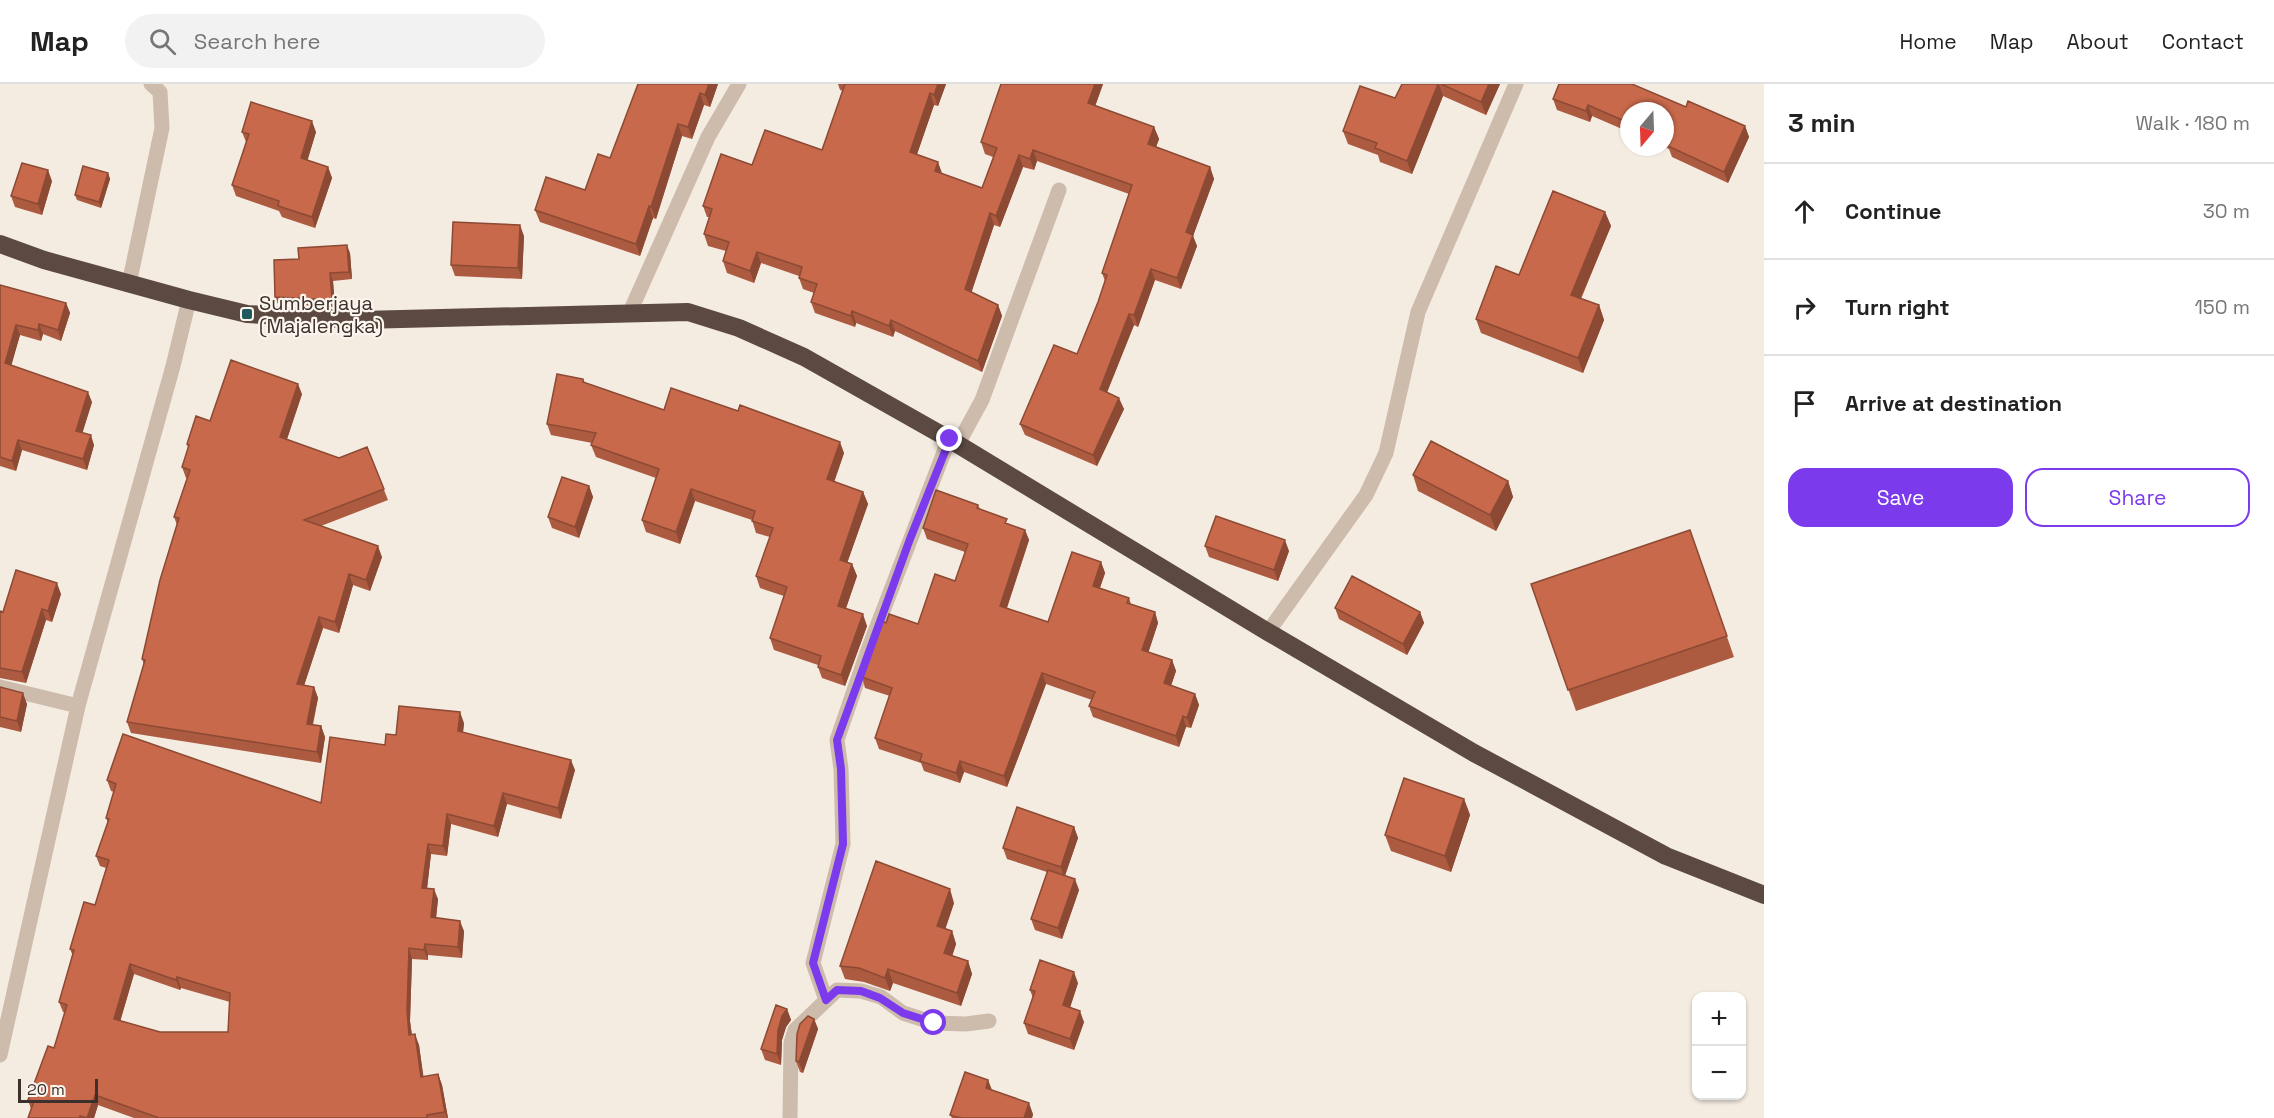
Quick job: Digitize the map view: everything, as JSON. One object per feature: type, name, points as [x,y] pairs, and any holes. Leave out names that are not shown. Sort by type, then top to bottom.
[{"type":"highway","points":[[0,244],[44,260],[247,314],[362,320],[688,312],[739,328],[804,357],[954,441],[1268,632],[1474,753],[1666,856],[1764,895]]},
{"type":"street","points":[[630,312],[708,137],[739,84]]},
{"type":"street","points":[[1268,632],[1366,495],[1386,453],[1418,312],[1516,84]]},
{"type":"street","points":[[129,284],[162,129],[159,87]]},
{"type":"street","points":[[826,1000],[813,963],[843,844],[841,769],[837,740],[897,572],[954,441],[982,400],[1059,190]]},
{"type":"street","points":[[0,1055],[7,999],[78,706],[173,366],[189,300]]},
{"type":"street","points":[[0,687],[78,706]]},
{"type":"street","points":[[790,1118],[790,1043],[795,1030],[837,990],[861,991],[880,998],[903,1013],[934,1023],[966,1024],[989,1021]]},
{"type":"building","points":[[638,84],[709,84],[705,95],[700,93],[688,127],[678,124],[651,207],[649,206],[636,244],[535,210],[546,177],[585,190],[598,154],[610,158]]},
{"type":"building","points":[[845,84],[938,84],[934,95],[930,93],[910,152],[938,162],[935,171],[982,188],[997,148],[981,142],[1001,84],[1095,84],[1088,103],[1154,127],[1148,144],[1210,167],[1186,232],[1193,235],[1177,278],[1151,269],[1134,315],[1129,314],[1100,389],[1119,398],[1093,455],[1020,424],[1054,345],[1077,354],[1107,275],[1102,273],[1132,185],[1033,150],[1030,159],[1019,155],[996,216],[990,213],[965,289],[998,305],[978,361],[891,320],[889,326],[852,311],[851,316],[811,302],[817,284],[799,278],[802,267],[757,252],[750,271],[723,261],[729,242],[704,234],[712,209],[703,206],[721,154],[752,165],[765,130],[822,150]]},
{"type":"building","points":[[1402,84],[1438,84],[1407,161],[1375,148],[1377,143],[1343,131],[1360,86],[1395,98]]},
{"type":"building","points":[[1441,84],[1489,84],[1481,102]]},
{"type":"building","points":[[1559,84],[1632,84],[1686,107],[1688,101],[1745,126],[1724,172],[1674,149],[1674,102],[1620,102],[1620,119],[1588,105],[1586,111],[1553,99]]},
{"type":"building","points":[[251,102],[312,121],[301,158],[328,167],[312,217],[278,206],[279,201],[232,185],[249,134],[242,132]]},
{"type":"building","points":[[22,163],[48,170],[38,204],[11,196]]},
{"type":"building","points":[[83,166],[108,173],[99,202],[75,195]]},
{"type":"building","points":[[1553,191],[1605,212],[1571,295],[1599,305],[1578,358],[1476,319],[1496,266],[1519,275]]},
{"type":"building","points":[[453,222],[520,225],[518,268],[451,265]]},
{"type":"building","points":[[347,245],[349,272],[330,273],[332,300],[275,297],[274,260],[299,259],[298,248]]},
{"type":"building","points":[[0,285],[66,303],[58,330],[39,324],[38,330],[16,325],[5,363],[88,392],[76,431],[91,435],[83,459],[18,440],[12,461],[0,457]]},
{"type":"building","points":[[231,360],[298,384],[280,437],[339,458],[367,447],[384,489],[304,520],[378,546],[366,580],[349,574],[335,622],[319,617],[297,684],[314,687],[307,724],[321,726],[317,752],[127,722],[145,660],[142,659],[160,580],[179,518],[174,517],[190,470],[182,467],[189,445],[187,444],[196,416],[210,421]]},
{"type":"building","points":[[557,374],[583,379],[583,382],[664,410],[671,388],[738,411],[740,405],[840,442],[827,479],[863,492],[840,560],[852,564],[838,606],[863,614],[841,675],[818,667],[821,656],[770,638],[787,587],[756,576],[773,528],[752,521],[755,511],[691,489],[676,532],[642,520],[659,469],[591,445],[596,433],[547,424]]},
{"type":"building","points":[[1431,441],[1508,481],[1490,515],[1413,475]]},
{"type":"building","points":[[562,477],[589,486],[575,527],[548,517]]},
{"type":"building","points":[[936,490],[978,505],[977,508],[1007,519],[1005,523],[1025,530],[1000,606],[1048,622],[1072,552],[1101,562],[1093,586],[1129,598],[1127,603],[1155,612],[1142,650],[1172,660],[1164,683],[1195,694],[1187,718],[1183,716],[1176,736],[1089,706],[1095,692],[1042,673],[1004,776],[960,761],[956,773],[920,761],[922,754],[875,738],[892,688],[862,677],[882,621],[886,623],[889,614],[918,624],[935,574],[955,581],[968,544],[923,528]]},
{"type":"building","points":[[1216,516],[1285,540],[1274,570],[1205,546]]},
{"type":"building","points":[[1690,530],[1727,636],[1568,690],[1531,584]]},
{"type":"building","points":[[16,570],[57,583],[48,611],[42,609],[22,672],[0,668],[0,611],[3,612]]},
{"type":"building","points":[[1352,576],[1420,612],[1403,644],[1335,608]]},
{"type":"building","points":[[0,687],[23,693],[17,721],[0,717]]},
{"type":"building","points":[[399,706],[460,712],[458,731],[571,760],[558,808],[503,793],[494,826],[447,814],[443,846],[428,844],[422,888],[434,889],[431,917],[460,921],[458,947],[425,944],[424,950],[409,948],[407,1010],[409,1035],[415,1034],[421,1077],[438,1074],[445,1112],[427,1115],[427,1118],[159,1118],[95,1095],[87,1118],[80,1116],[80,1118],[28,1118],[34,1101],[28,1100],[48,1046],[54,1048],[67,1005],[59,1002],[74,950],[70,949],[84,902],[95,905],[109,860],[96,856],[109,819],[106,818],[116,784],[107,780],[123,734],[321,803],[330,737],[385,745],[386,734],[396,735]],"holes":[[[130,964],[176,980],[177,977],[230,993],[228,1032],[160,1032],[114,1019]]]},
{"type":"building","points":[[1404,778],[1464,799],[1445,856],[1385,835]]},
{"type":"building","points":[[1017,807],[1074,827],[1061,867],[1003,848]]},
{"type":"building","points":[[876,861],[950,889],[937,926],[952,931],[944,953],[968,961],[957,993],[888,969],[885,978],[859,968],[840,966]]},
{"type":"building","points":[[1048,870],[1075,879],[1058,928],[1031,919]]},
{"type":"building","points":[[1040,960],[1074,972],[1063,1005],[1080,1011],[1070,1039],[1024,1023],[1035,991],[1030,990]]},
{"type":"building","points":[[776,1005],[787,1009],[782,1016],[778,1030],[777,1054],[761,1049]]},
{"type":"building","points":[[808,1016],[814,1019],[799,1062],[796,1061],[797,1034],[800,1024]]},
{"type":"building","points":[[965,1072],[988,1080],[986,1088],[1029,1103],[1024,1118],[961,1118],[950,1115]]},
{"type":"place","name":"Sumberjaya (Majalengka)","points":[[247,314]]},
{"type":"route","points":[[934,1023],[903,1013],[880,998],[861,991],[837,990],[826,1000],[813,963],[843,844],[844,811],[837,740],[841,724],[950,439]]}]
